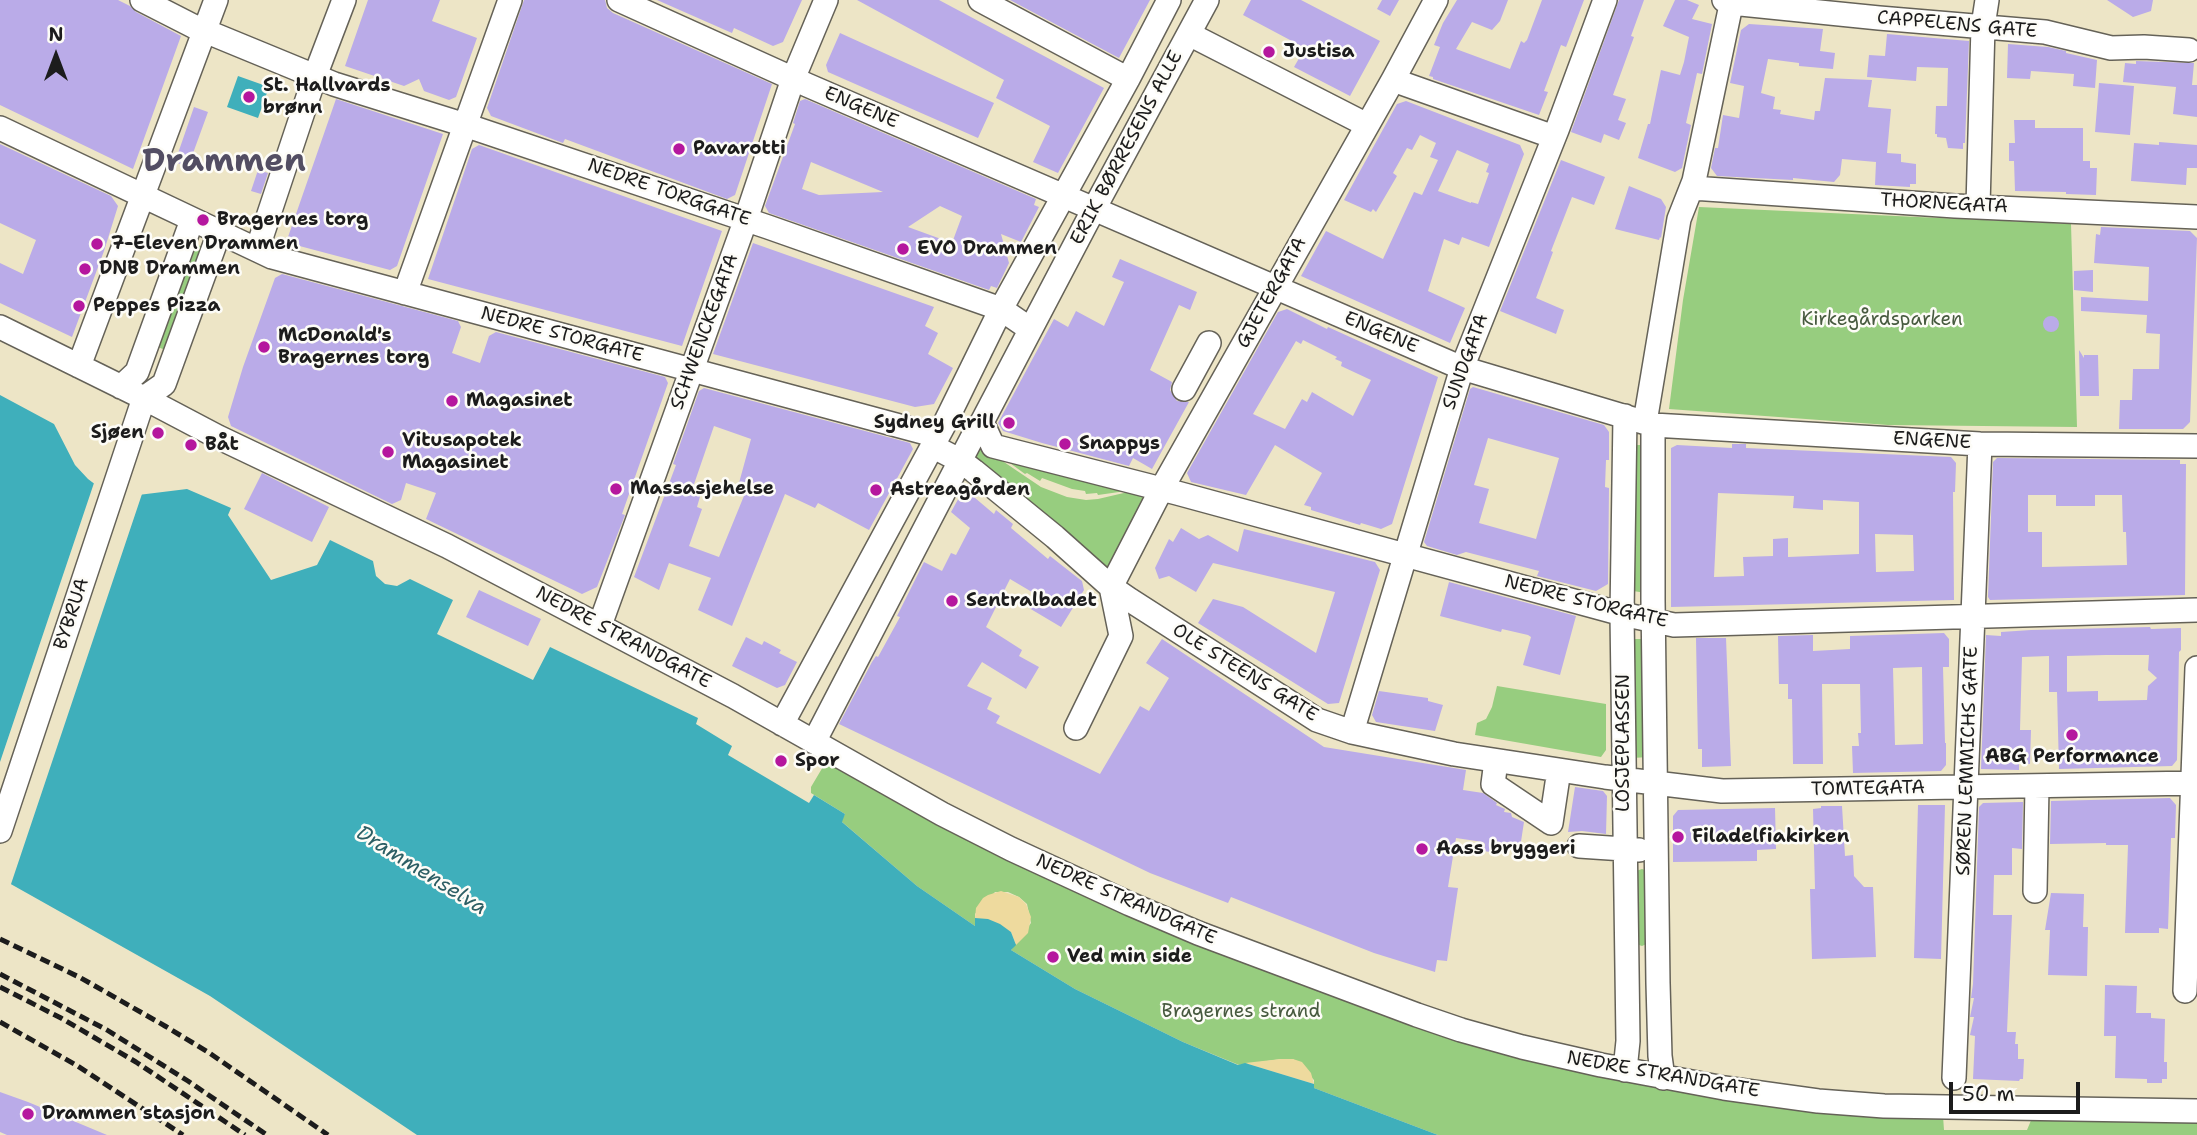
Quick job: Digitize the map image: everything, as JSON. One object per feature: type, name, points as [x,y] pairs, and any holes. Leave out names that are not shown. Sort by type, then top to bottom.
[{"type":"street","name":"NEDRE TORGGATE","points":[[142,0],[197,27],[325,80],[746,219],[1001,309],[1030,329]]},
{"type":"street","points":[[0,337],[41,358],[71,362],[141,196],[197,27],[216,0]]},
{"type":"street","points":[[257,250],[325,80],[344,0]]},
{"type":"street","points":[[405,293],[510,0]]},
{"type":"street","name":"ENGENE","points":[[619,0],[793,79],[1462,368],[1641,421],[1980,444],[2197,446]]},
{"type":"street","name":"SCHWENCKEGATA","points":[[600,625],[746,219],[793,79],[826,0]]},
{"type":"street","points":[[980,0],[1128,79]]},
{"type":"street","name":"ERIK BØRRESENS ALLE","points":[[782,724],[934,441],[1001,309],[1169,0]]},
{"type":"street","name":"ERIK BØRRESENS ALLE","points":[[814,742],[1030,329],[1207,0]]},
{"type":"street","name":"GJETERGATA","points":[[1111,587],[1161,490],[1436,0]]},
{"type":"street","name":"SUNDGATA","points":[[1352,732],[1462,368],[1555,137],[1605,0]]},
{"type":"street","points":[[1978,206],[1983,26],[1987,0]]},
{"type":"street","points":[[1641,421],[1679,219],[1692,188],[1729,1]]},
{"type":"street","name":"CAPPELENS GATE","points":[[1729,1],[1879,18],[2045,32],[2111,48],[2189,50]]},
{"type":"street","points":[[1189,34],[1367,125]]},
{"type":"street","points":[[1393,80],[1555,137]]},
{"type":"street","name":"NEDRE STORGATE","points":[[0,128],[272,257],[405,293],[688,378],[934,441],[961,461]]},
{"type":"street","name":"THORNEGATA","points":[[1692,188],[1779,195],[2197,216]]},
{"type":"street","points":[[121,387],[137,372],[192,220]]},
{"type":"street","points":[[144,398],[164,384],[219,233]]},
{"type":"street","name":"NEDRE STRANDGATE","points":[[0,327],[218,438],[447,546],[600,625],[942,814],[1011,849],[1198,933],[1461,1030],[1522,1047],[1663,1078],[1818,1101],[1884,1106],[2197,1111]]},
{"type":"street","points":[[1184,388],[1209,343]]},
{"type":"street","name":"BYBRUA","points":[[0,831],[144,398]]},
{"type":"street","name":"LOSJEPLASSEN","points":[[1625,1070],[1628,1041],[1622,614],[1641,421]]},
{"type":"street","name":"LOSJEPLASSEN","points":[[1641,421],[1653,620],[1658,983],[1663,1078]]},
{"type":"street","name":"NEDRE STORGATE","points":[[982,422],[993,446],[1622,614],[1674,625],[2197,610]]},
{"type":"street","name":"SØREN LEMMICHS GATE","points":[[1954,1078],[1980,444]]},
{"type":"street","name":"OLE STEENS GATE","points":[[961,461],[1055,537],[1111,587],[1317,720],[1352,732],[1454,754],[1624,779]]},
{"type":"street","points":[[1076,727],[1121,636],[1111,587]]},
{"type":"street","points":[[2185,991],[2195,783],[2197,668]]},
{"type":"street","points":[[1496,761],[1493,784],[1551,823],[1559,770]]},
{"type":"street","name":"TOMTEGATA","points":[[1624,779],[1722,790],[2195,783]]},
{"type":"street","points":[[2035,891],[2036,787]]},
{"type":"street","points":[[1578,846],[1625,850],[1656,849]]},
{"type":"street","points":[[1627,983],[1658,983]]},
{"type":"green space","name":"Kirkegårdsparken","points":[[1699,207],[2071,224],[2077,427],[1888,425],[1669,409],[1683,300]]},
{"type":"green space","points":[[195,244],[203,247],[165,350],[158,347],[194,252],[188,249]]},
{"type":"green space","points":[[972,438],[1161,490],[1111,587],[961,461]],"holes":[[[998,458],[1003,458],[1040,481],[1042,478],[1085,491],[1086,494],[1128,492],[1086,500],[1067,497],[1041,487]]]},
{"type":"green space","points":[[1631,445],[1646,445],[1646,593],[1633,591]]},
{"type":"green space","points":[[1631,639],[1646,639],[1648,757],[1633,758]]},
{"type":"green space","points":[[1497,686],[1606,704],[1606,750],[1601,757],[1475,735],[1477,723],[1486,719],[1492,707]]},
{"type":"green space","name":"Bragernes strand","points":[[827,760],[1100,899],[1677,1089],[1826,1113],[1943,1116],[1944,1130],[2027,1130],[2032,1118],[2197,1120],[2197,1135],[1438,1135],[1314,1088],[1314,1080],[1293,1059],[1239,1065],[1183,1042],[1075,989],[1011,950],[1031,923],[1027,904],[1008,892],[995,892],[975,914],[975,926],[917,886],[841,821],[845,814],[811,793],[811,787]]},
{"type":"green space","points":[[1636,871],[1647,871],[1651,942],[1642,946],[1636,944]]},
{"type":"sand","points":[[1001,891],[1019,897],[1026,904],[1031,917],[1028,933],[1016,945],[1011,932],[975,918],[976,908],[983,898]]},
{"type":"sand","points":[[1281,1059],[1302,1062],[1311,1073],[1314,1084],[1245,1063]]},
{"type":"water","points":[[238,76],[269,87],[258,118],[227,107]]},
{"type":"water","name":"Drammenselva","points":[[0,395],[54,424],[75,465],[100,488],[130,496],[187,489],[231,508],[228,515],[271,580],[317,565],[330,540],[373,561],[376,576],[385,584],[397,586],[410,579],[453,600],[437,634],[533,680],[550,647],[698,718],[696,724],[732,746],[728,755],[809,803],[814,795],[845,814],[842,822],[917,886],[975,926],[975,918],[1000,924],[1011,932],[1016,945],[1011,950],[1075,989],[1183,1042],[1238,1065],[1245,1063],[1314,1084],[1314,1088],[1438,1135],[417,1135],[210,996],[0,878]]},
{"type":"pier","points":[[95,480],[116,489],[143,491],[10,887],[0,882],[0,762]]},
{"type":"building","points":[[0,0],[118,0],[181,36],[133,169],[0,105]]},
{"type":"building","points":[[368,0],[440,0],[432,21],[477,38],[456,97],[449,100],[424,91],[419,79],[404,86],[345,66]]},
{"type":"building","points":[[524,0],[605,0],[607,8],[613,13],[772,84],[735,195],[727,199],[565,139],[563,143],[491,116],[487,108]]},
{"type":"building","points":[[657,0],[802,0],[783,42],[773,46],[734,28],[732,33]]},
{"type":"building","points":[[857,0],[939,0],[1104,88],[1058,173],[1033,162],[1050,126],[996,98],[1004,80]]},
{"type":"building","points":[[1010,0],[1150,0],[1119,58]]},
{"type":"building","points":[[1251,0],[1301,0],[1380,41],[1350,96],[1294,67],[1305,48],[1243,15]]},
{"type":"building","points":[[1382,0],[1399,0],[1390,16],[1377,9]]},
{"type":"building","points":[[1457,0],[1508,0],[1500,21],[1492,30],[1472,22],[1456,49],[1510,69],[1521,41],[1524,43],[1527,40],[1542,0],[1584,0],[1566,47],[1561,45],[1544,91],[1548,92],[1539,115],[1429,76],[1440,47],[1434,45]]},
{"type":"building","points":[[1619,0],[1644,0],[1613,95],[1626,99],[1618,120],[1626,123],[1619,140],[1604,134],[1601,143],[1571,132]]},
{"type":"building","points":[[1675,0],[1687,0],[1699,5],[1692,19],[1712,24],[1702,74],[1697,73],[1686,123],[1691,125],[1682,168],[1675,172],[1638,158],[1650,124],[1661,70],[1680,75],[1684,62],[1689,37],[1663,26]]},
{"type":"building","points":[[2107,0],[2153,0],[2151,11],[2133,17]]},
{"type":"building","points":[[1749,24],[1823,29],[1820,51],[1835,53],[1833,69],[1799,66],[1799,63],[1768,59],[1761,93],[1775,97],[1773,109],[1781,110],[1780,114],[1814,120],[1815,111],[1820,111],[1825,78],[1872,80],[1868,107],[1891,109],[1887,153],[1901,154],[1901,162],[1916,164],[1916,184],[1910,184],[1910,187],[1875,185],[1876,162],[1842,159],[1840,175],[1834,182],[1717,176],[1711,168],[1715,148],[1718,148],[1723,115],[1739,118],[1744,86],[1730,83],[1741,30]]},
{"type":"building","points":[[840,33],[994,103],[978,138],[828,72],[826,65]]},
{"type":"building","points":[[1887,34],[1969,41],[1963,149],[1948,148],[1946,138],[1937,137],[1935,134],[1936,106],[1947,106],[1948,68],[1917,67],[1916,81],[1867,77],[1869,55],[1885,56]]},
{"type":"building","points":[[2008,44],[2048,47],[2097,60],[2095,88],[2073,86],[2074,74],[2031,71],[2030,79],[2007,78]]},
{"type":"building","points":[[2136,61],[2194,63],[2192,85],[2197,85],[2197,117],[2173,114],[2176,87],[2123,82],[2125,63],[2136,64]]},
{"type":"building","points":[[2099,83],[2134,86],[2130,135],[2095,132]]},
{"type":"building","points":[[336,99],[443,134],[397,266],[390,270],[292,244],[288,237]]},
{"type":"building","points":[[805,99],[1036,199],[1034,205],[1039,207],[1021,242],[1001,234],[1009,263],[997,288],[991,286],[989,290],[769,213],[765,206],[795,124],[793,123],[800,101]],"holes":[[[811,162],[883,192],[819,195],[802,189]],[[940,206],[962,216],[952,243],[908,227]]]},
{"type":"building","points":[[1406,101],[1520,145],[1524,154],[1489,247],[1462,237],[1459,245],[1444,239],[1428,291],[1465,308],[1450,343],[1301,276],[1326,231],[1383,259],[1414,192],[1422,195],[1438,160],[1430,157],[1436,143],[1420,135],[1412,150],[1407,148],[1393,173],[1397,176],[1376,212],[1344,200],[1397,104]],"holes":[[[1457,150],[1489,164],[1486,172],[1489,173],[1478,204],[1438,191]]]},
{"type":"building","points":[[194,107],[208,112],[188,167],[175,162]]},
{"type":"building","points":[[2014,120],[2035,120],[2035,128],[2083,128],[2083,161],[2090,161],[2090,168],[2097,168],[2096,195],[2015,191],[2014,161],[2009,161],[2009,143],[2015,143]]},
{"type":"building","points":[[2159,142],[2197,145],[2197,168],[2187,168],[2186,185],[2131,181],[2134,143],[2159,145]]},
{"type":"building","points":[[0,144],[111,196],[118,206],[72,337],[0,303],[0,263],[23,274],[36,240],[0,223]]},
{"type":"building","points":[[479,145],[722,231],[682,346],[428,279],[472,149]]},
{"type":"building","points":[[1561,160],[1605,177],[1594,205],[1572,197],[1536,298],[1564,310],[1556,334],[1500,311]]},
{"type":"building","points":[[258,170],[268,173],[261,194],[251,191]]},
{"type":"building","points":[[1629,186],[1661,199],[1666,207],[1659,240],[1615,229]]},
{"type":"building","points":[[2101,227],[2190,231],[2197,238],[2190,422],[2183,429],[2119,429],[2120,400],[2132,400],[2133,369],[2159,369],[2160,334],[2146,333],[2147,315],[2081,311],[2081,297],[2148,301],[2149,267],[2094,263],[2096,234],[2100,235]]},
{"type":"building","points":[[753,243],[934,307],[925,326],[938,333],[928,354],[953,368],[934,404],[915,407],[713,354]]},
{"type":"building","points":[[1120,259],[1197,292],[1190,310],[1179,305],[1150,370],[1172,382],[1170,390],[1177,401],[1189,402],[1152,469],[1133,458],[1129,466],[1042,443],[1003,431],[998,423],[1054,319],[1068,327],[1076,311],[1104,326],[1124,282],[1112,277]]},
{"type":"building","points":[[2093,270],[2093,292],[2074,290],[2074,271]]},
{"type":"building","points":[[282,274],[458,321],[461,327],[452,353],[480,363],[489,336],[496,332],[665,377],[668,383],[622,514],[625,515],[597,587],[582,594],[426,519],[436,493],[406,483],[401,500],[392,504],[231,426],[228,417],[243,367],[275,278]]},
{"type":"building","points":[[1287,309],[1438,377],[1392,524],[1381,529],[1311,510],[1311,507],[1304,505],[1322,473],[1275,445],[1246,495],[1191,482],[1187,473],[1278,312]],"holes":[[[1303,340],[1337,357],[1335,359],[1342,362],[1341,366],[1371,380],[1353,416],[1312,392],[1307,402],[1302,399],[1285,429],[1253,414],[1296,341],[1301,344]]]},
{"type":"building","points":[[2048,316],[2054,316],[2059,324],[2057,330],[2048,332],[2043,327],[2043,321]]},
{"type":"building","points":[[2079,350],[2084,358],[2084,355],[2098,355],[2099,396],[2080,396]]},
{"type":"building","points":[[1473,387],[1604,425],[1609,432],[1605,487],[1609,488],[1608,584],[1596,591],[1537,576],[1539,571],[1466,552],[1457,555],[1427,546],[1424,542],[1470,389]],"holes":[[[1488,438],[1559,458],[1536,539],[1479,523],[1489,489],[1474,485]]]},
{"type":"building","points":[[704,388],[910,443],[913,449],[869,530],[818,503],[815,508],[785,494],[732,626],[698,610],[711,578],[669,563],[659,590],[634,577],[676,465],[673,464],[699,391]],"holes":[[[714,426],[751,439],[739,483],[748,486],[719,557],[689,546],[702,509],[697,507],[701,493],[692,490]]]},
{"type":"building","points":[[1732,444],[1746,444],[1746,448],[1951,457],[1956,463],[1953,492],[1954,600],[1671,607],[1671,448],[1677,445],[1732,448]],"holes":[[[1718,493],[1794,496],[1793,508],[1823,510],[1823,500],[1859,502],[1859,554],[1788,557],[1788,538],[1773,539],[1773,556],[1743,557],[1744,576],[1714,577]],[[1875,534],[1913,535],[1914,571],[1876,572]]]},
{"type":"building","points":[[1997,458],[2180,460],[2180,464],[2186,464],[2185,595],[1990,600],[1993,462]],"holes":[[[2028,495],[2056,495],[2056,506],[2095,506],[2095,495],[2122,495],[2127,565],[2042,567],[2042,532],[2028,532]]]},
{"type":"building","points":[[262,473],[329,507],[312,542],[244,509]]},
{"type":"building","points":[[968,492],[994,514],[996,510],[1013,524],[1011,528],[1048,559],[1050,556],[1082,581],[1084,590],[1061,627],[1029,608],[1037,595],[1010,579],[986,627],[1022,650],[1019,656],[1039,667],[1026,689],[982,662],[967,686],[992,698],[987,709],[1000,716],[996,723],[1100,774],[1140,706],[1149,711],[1169,678],[1146,663],[1162,639],[1324,747],[1466,770],[1463,790],[1483,793],[1505,809],[1504,812],[1511,813],[1512,817],[1524,822],[1520,848],[1504,846],[1501,854],[1484,851],[1483,842],[1456,838],[1448,887],[1458,888],[1447,961],[1437,960],[1435,972],[1374,953],[1231,897],[1228,903],[1150,873],[839,724],[900,617],[897,616],[924,562],[942,571],[951,553],[956,555],[970,528],[951,512],[961,494]]},
{"type":"building","points":[[1181,528],[1199,539],[1208,535],[1238,552],[1244,529],[1375,562],[1380,570],[1339,703],[1328,704],[1198,623],[1213,599],[1243,607],[1316,653],[1335,592],[1213,563],[1196,592],[1169,576],[1159,579],[1155,568],[1169,539],[1173,542]]},
{"type":"building","points":[[1449,582],[1576,616],[1560,675],[1523,665],[1531,637],[1528,635],[1502,629],[1501,632],[1440,616]]},
{"type":"building","points":[[479,590],[541,619],[528,646],[466,617]]},
{"type":"building","points":[[2181,628],[2177,760],[2172,766],[2059,769],[2057,692],[2049,692],[2049,656],[2022,657],[2020,730],[2031,730],[2030,764],[2019,764],[2019,770],[1981,769],[1986,635],[2001,636],[2001,632],[2031,630]],"holes":[[[2149,655],[2148,670],[2157,678],[2148,686],[2147,700],[2098,701],[2098,691],[2067,692],[2067,656]]]},
{"type":"building","points":[[1944,633],[1949,639],[1949,667],[1943,667],[1946,765],[1941,771],[1853,773],[1852,746],[1859,746],[1858,733],[1861,733],[1860,684],[1822,684],[1823,764],[1793,764],[1792,699],[1788,699],[1788,684],[1779,684],[1778,636],[1813,635],[1813,651],[1850,649],[1850,636]],"holes":[[[1922,667],[1923,744],[1895,745],[1893,668]]]},
{"type":"building","points":[[746,637],[762,645],[764,641],[797,662],[785,685],[777,688],[732,666]]},
{"type":"building","points":[[1696,638],[1726,638],[1731,766],[1702,767],[1702,749],[1698,749]]},
{"type":"building","points":[[1379,691],[1428,698],[1428,701],[1443,705],[1435,731],[1376,722],[1372,715]]},
{"type":"building","points":[[1575,787],[1603,791],[1607,796],[1606,834],[1568,832]]},
{"type":"building","points":[[2170,798],[2176,805],[2175,838],[2171,838],[2168,929],[2159,928],[2159,933],[2125,933],[2128,845],[2050,844],[2051,801]]},
{"type":"building","points":[[2023,802],[2022,849],[2012,848],[2012,875],[1994,875],[1993,915],[2012,915],[2007,1032],[2016,1032],[2018,1059],[2024,1059],[2023,1079],[1973,1079],[1975,1036],[1970,1035],[1974,1017],[1970,1017],[1974,998],[1971,998],[1979,807],[1983,803]]},
{"type":"building","points":[[1918,805],[1945,805],[1941,959],[1914,958]]},
{"type":"building","points":[[1821,806],[1842,806],[1845,856],[1853,855],[1854,876],[1864,887],[1873,887],[1876,957],[1812,959],[1810,889],[1815,889],[1813,809]]},
{"type":"building","name":"Filadelfiakirken","points":[[1775,808],[1776,849],[1757,850],[1757,861],[1673,862],[1673,816],[1678,810]]},
{"type":"building","points":[[2051,893],[2084,894],[2083,927],[2088,927],[2087,976],[2048,975],[2050,930],[2045,930]]},
{"type":"building","points":[[2105,985],[2137,986],[2136,1013],[2151,1013],[2151,1018],[2165,1019],[2164,1062],[2167,1062],[2167,1079],[2162,1079],[2162,1083],[2147,1083],[2147,1079],[2115,1078],[2116,1036],[2104,1036]]},
{"type":"building","name":"Drammen stasjon","points":[[0,1092],[107,1135],[7,1135],[0,1132]]},
{"type":"railway","points":[[0,939],[81,978],[165,1026],[208,1052],[328,1135]]},
{"type":"railway","points":[[0,974],[107,1030],[267,1135]]},
{"type":"railway","points":[[0,987],[61,1018],[136,1062],[245,1135]]},
{"type":"railway","points":[[0,1022],[76,1065],[183,1135]]},
{"type":"place","name":"Justisa","points":[[1269,52]]},
{"type":"place","name":"St. Hallvards brønn","points":[[249,97]]},
{"type":"place","name":"Pavarotti","points":[[679,149]]},
{"type":"place","name":"Bragernes torg","points":[[203,220]]},
{"type":"place","name":"7-Eleven Drammen","points":[[97,244]]},
{"type":"place","name":"EVO Drammen","points":[[903,249]]},
{"type":"place","name":"DNB Drammen","points":[[85,269]]},
{"type":"place","name":"Peppes Pizza","points":[[79,306]]},
{"type":"place","name":"McDonald's Bragernes torg","points":[[264,347]]},
{"type":"place","name":"Magasinet","points":[[452,401]]},
{"type":"place","name":"Sydney Grill","points":[[1009,423]]},
{"type":"place","name":"Sjøen","points":[[158,433]]},
{"type":"place","name":"Snappys","points":[[1065,444]]},
{"type":"place","name":"Båt","points":[[191,445]]},
{"type":"place","name":"Vitusapotek Magasinet","points":[[388,452]]},
{"type":"place","name":"Massasjehelse","points":[[616,489]]},
{"type":"place","name":"Astreagården","points":[[876,490]]},
{"type":"place","name":"Sentralbadet","points":[[952,601]]},
{"type":"place","name":"ABG Performance","points":[[2072,735]]},
{"type":"place","name":"Spor","points":[[781,761]]},
{"type":"place","name":"Filadelfiakirken","points":[[1678,837]]},
{"type":"place","name":"Aass bryggeri","points":[[1422,849]]},
{"type":"place","name":"Ved min side","points":[[1053,957]]},
{"type":"place","name":"Drammen stasjon","points":[[28,1114]]},
{"type":"district","name":"Drammen","points":[[224,162]]}]
